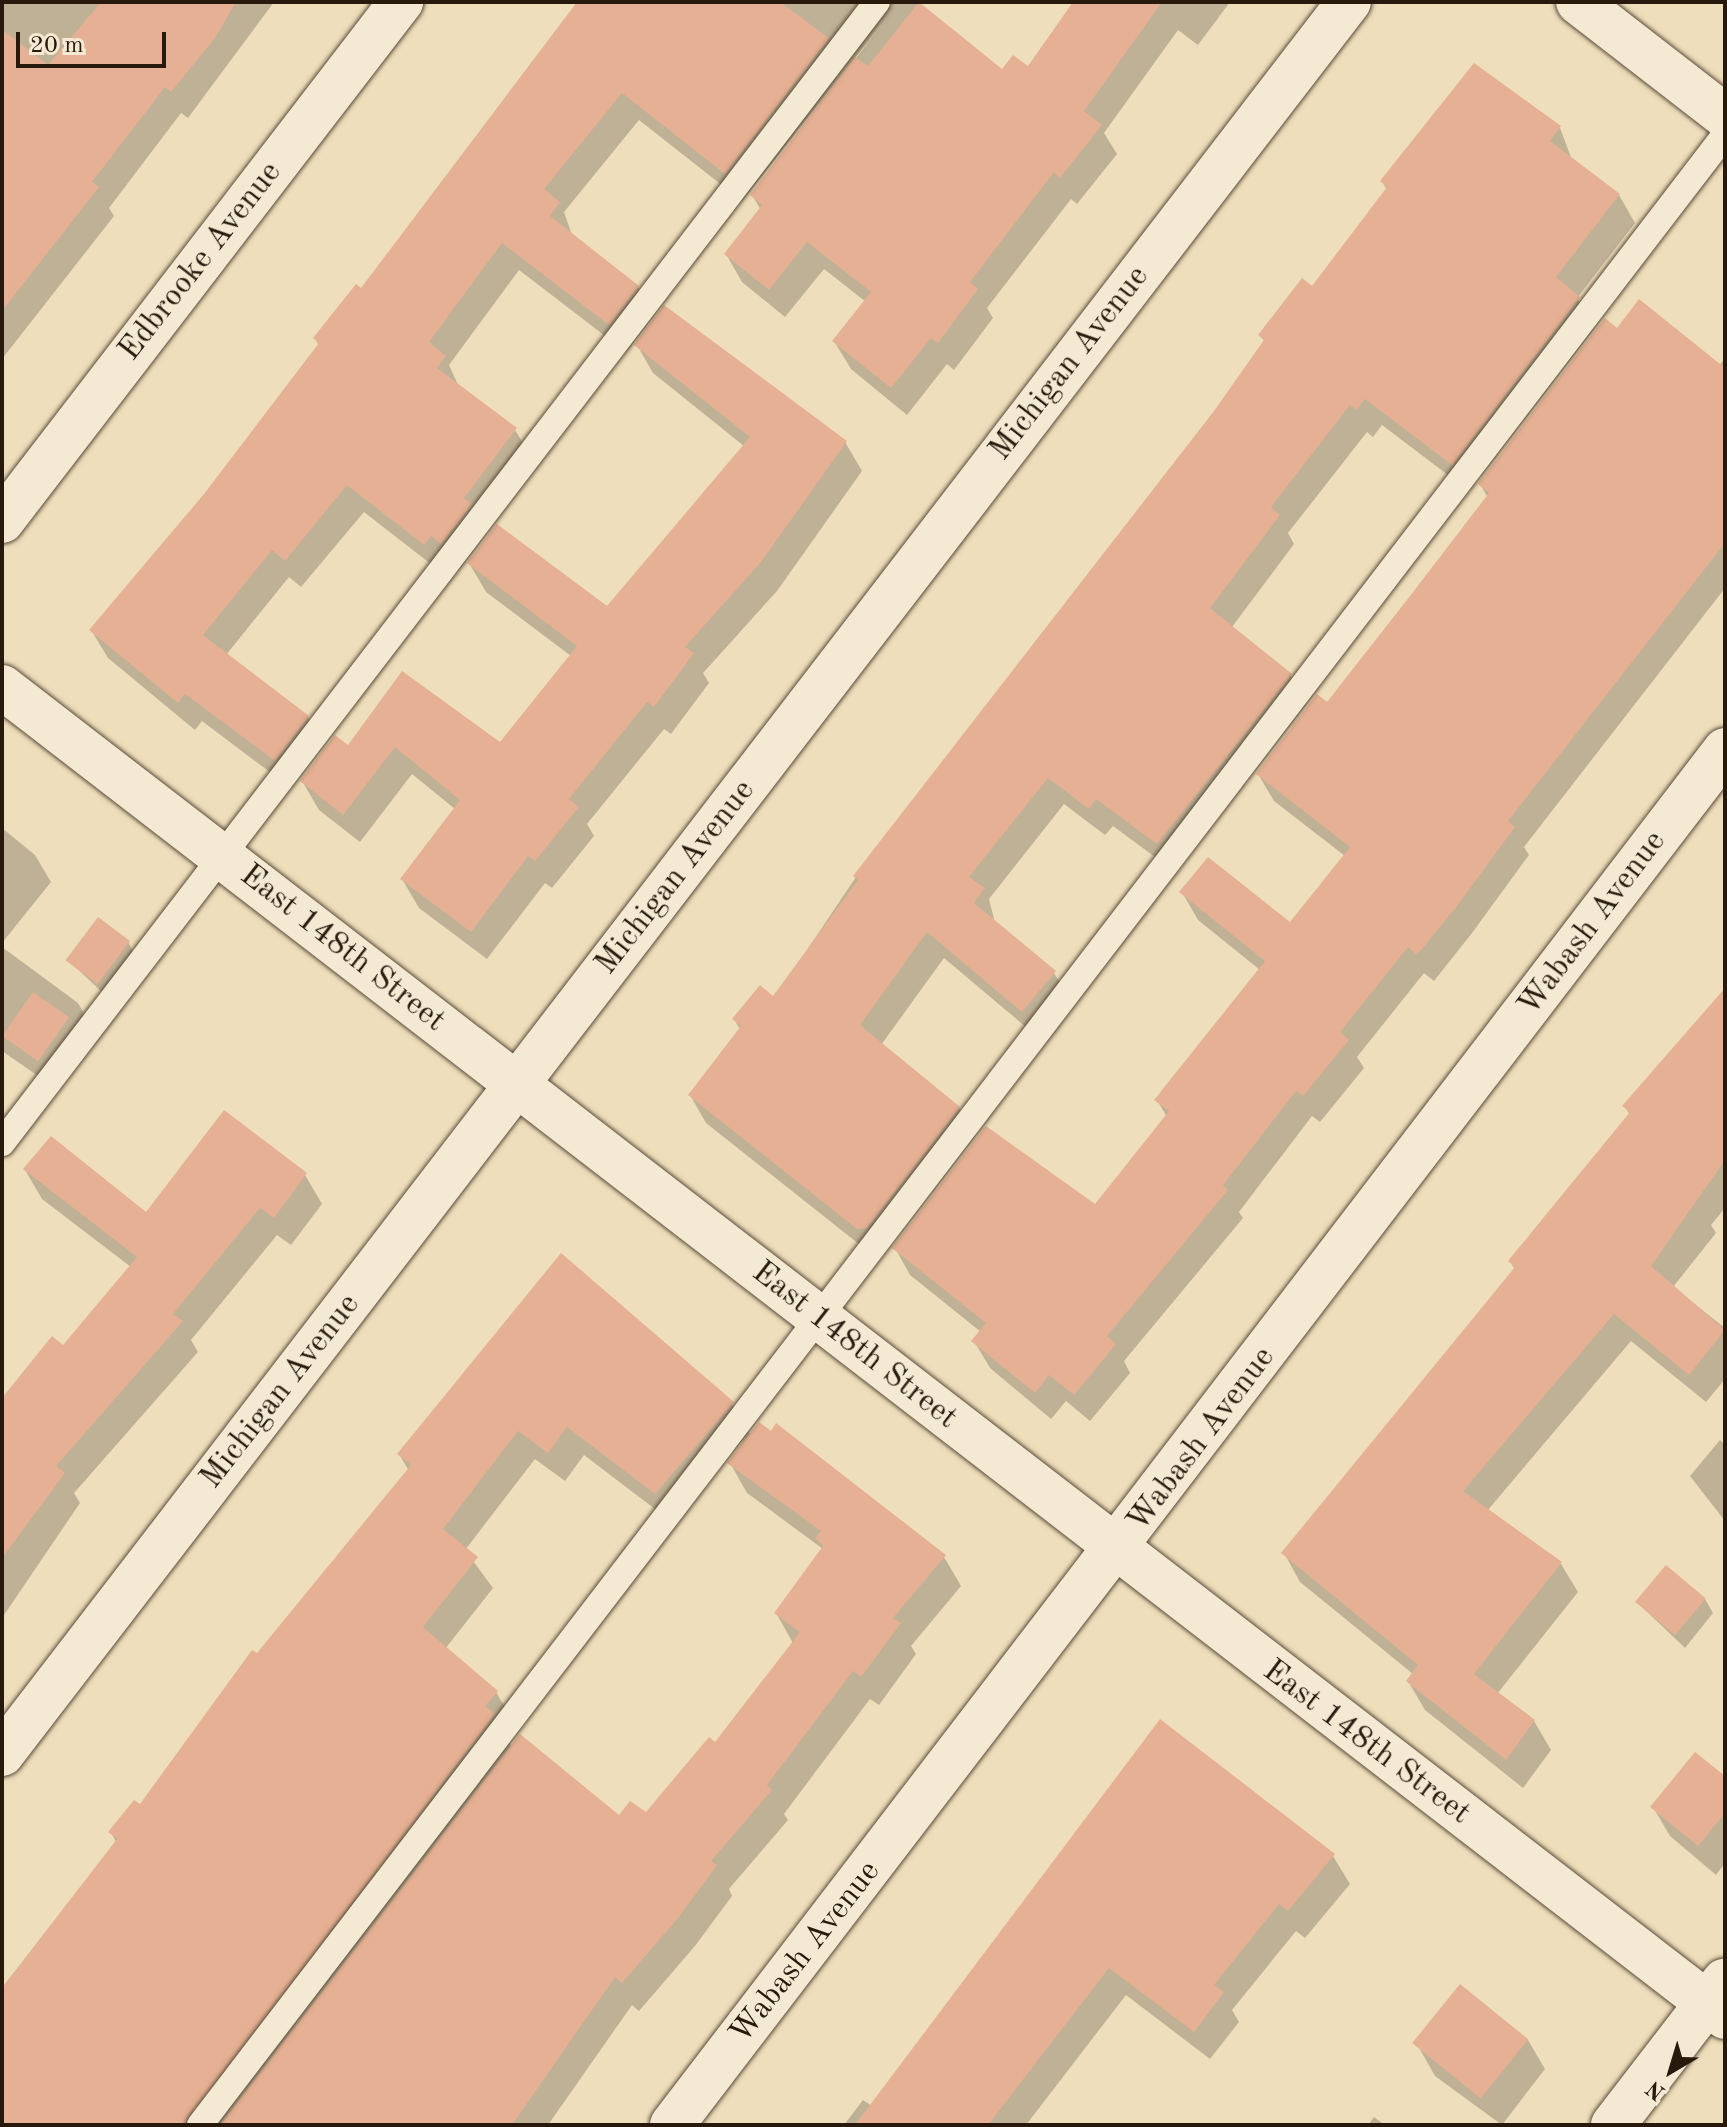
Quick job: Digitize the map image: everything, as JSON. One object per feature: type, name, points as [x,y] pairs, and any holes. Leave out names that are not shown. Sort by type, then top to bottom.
[{"type":"street","name":"Edbrooke Avenue","points":[[2,521],[401,2]]},
{"type":"street","name":"Michigan Avenue","points":[[2,1754],[1349,2]]},
{"type":"street","points":[[1578,2],[1725,116]]},
{"type":"street","name":"East 148th Street","points":[[2,687],[819,1317],[1117,1552],[1719,2000]]},
{"type":"street","name":"Wabash Avenue","points":[[672,2125],[1117,1552],[1725,750]]},
{"type":"street","points":[[1613,2125],[1719,2000]]},
{"type":"lane","points":[[2,1143],[877,2]]},
{"type":"lane","points":[[200,2125],[1725,135]]},
{"type":"building","points":[[101,2],[236,2],[215,38],[171,92],[165,87],[92,182],[99,187],[2,311],[2,29],[48,65]]},
{"type":"building","points":[[577,2],[780,2],[829,38],[725,174],[622,93],[544,189],[560,202],[550,216],[639,286],[609,325],[502,243],[429,342],[446,356],[437,368],[517,428],[464,498],[472,504],[441,544],[431,536],[424,545],[347,485],[285,561],[272,550],[203,635],[309,716],[275,761],[185,694],[178,703],[89,630],[204,494],[319,343],[313,338],[356,284],[361,288]]},
{"type":"building","points":[[919,2],[1002,69],[1013,55],[1028,66],[1073,2],[1162,2],[1084,111],[1102,125],[1060,178],[1054,172],[970,282],[978,289],[938,343],[931,338],[891,388],[832,341],[871,292],[807,242],[769,290],[724,254],[762,205],[750,195],[855,57],[868,66]]},
{"type":"building","points":[[1474,63],[1561,126],[1550,141],[1620,194],[1556,277],[1580,297],[1452,465],[1365,399],[1357,410],[1350,405],[1271,507],[1280,515],[1210,608],[1292,674],[1157,844],[1096,799],[1089,809],[1048,778],[969,877],[985,888],[974,903],[1056,971],[1022,1012],[927,932],[860,1025],[960,1107],[867,1228],[857,1229],[688,1095],[741,1026],[732,1019],[760,985],[773,996],[858,880],[853,876],[1214,411],[1264,340],[1258,335],[1302,278],[1312,286],[1387,187],[1380,181]]},
{"type":"building","points":[[1639,299],[1725,368],[1725,543],[1508,821],[1515,827],[1457,906],[1417,955],[1408,947],[1340,1032],[1349,1040],[1303,1096],[1296,1091],[1223,1185],[1228,1190],[1107,1336],[1116,1344],[1074,1395],[1049,1375],[1035,1393],[971,1341],[986,1323],[892,1248],[986,1126],[1095,1204],[1169,1111],[1154,1100],[1265,961],[1179,892],[1208,857],[1290,922],[1350,847],[1256,774],[1317,694],[1327,702],[1489,493],[1478,484],[1605,318],[1617,328]]},
{"type":"building","points":[[664,305],[847,441],[761,562],[685,647],[694,653],[654,707],[647,702],[569,799],[579,807],[535,861],[528,856],[471,932],[400,879],[460,800],[395,747],[343,815],[300,781],[335,735],[348,745],[402,671],[500,742],[577,646],[467,563],[497,524],[607,606],[750,437],[634,345]]},
{"type":"building","points":[[98,917],[130,941],[97,984],[66,960]]},
{"type":"building","points":[[1725,988],[1725,1160],[1651,1266],[1725,1330],[1689,1375],[1614,1314],[1463,1491],[1562,1562],[1474,1674],[1535,1720],[1506,1760],[1406,1681],[1418,1665],[1281,1553],[1515,1267],[1508,1261],[1630,1112],[1622,1106]]},
{"type":"building","points":[[33,992],[69,1017],[38,1061],[2,1036]]},
{"type":"building","points":[[224,1110],[307,1173],[274,1218],[260,1208],[173,1314],[183,1321],[56,1466],[65,1473],[2,1558],[2,1398],[52,1336],[63,1345],[137,1257],[23,1169],[51,1136],[146,1212]]},
{"type":"building","points":[[561,1253],[734,1402],[655,1494],[567,1427],[548,1453],[518,1431],[443,1529],[478,1557],[423,1627],[498,1691],[485,1706],[495,1714],[184,2125],[2,2125],[2,1988],[117,1839],[108,1832],[134,1800],[140,1804],[252,1650],[257,1653],[411,1465],[397,1454]]},
{"type":"building","points":[[759,1422],[771,1431],[776,1423],[946,1555],[893,1618],[901,1623],[861,1677],[853,1671],[767,1785],[772,1790],[711,1861],[717,1865],[679,1917],[622,1983],[615,1977],[512,2125],[220,2125],[520,1734],[619,1815],[630,1801],[646,1812],[709,1737],[715,1742],[800,1632],[774,1613],[823,1546],[815,1538],[821,1531],[727,1463]]},
{"type":"building","points":[[1666,1565],[1706,1598],[1675,1635],[1635,1602]]},
{"type":"building","points":[[1160,1719],[1335,1854],[1288,1911],[1279,1904],[1214,1985],[1224,1992],[1194,2032],[1109,1968],[988,2125],[855,2125]]},
{"type":"building","points":[[1695,1752],[1725,1776],[1725,1813],[1698,1846],[1650,1807]]},
{"type":"building","points":[[1460,1984],[1528,2039],[1481,2098],[1412,2043]]}]
